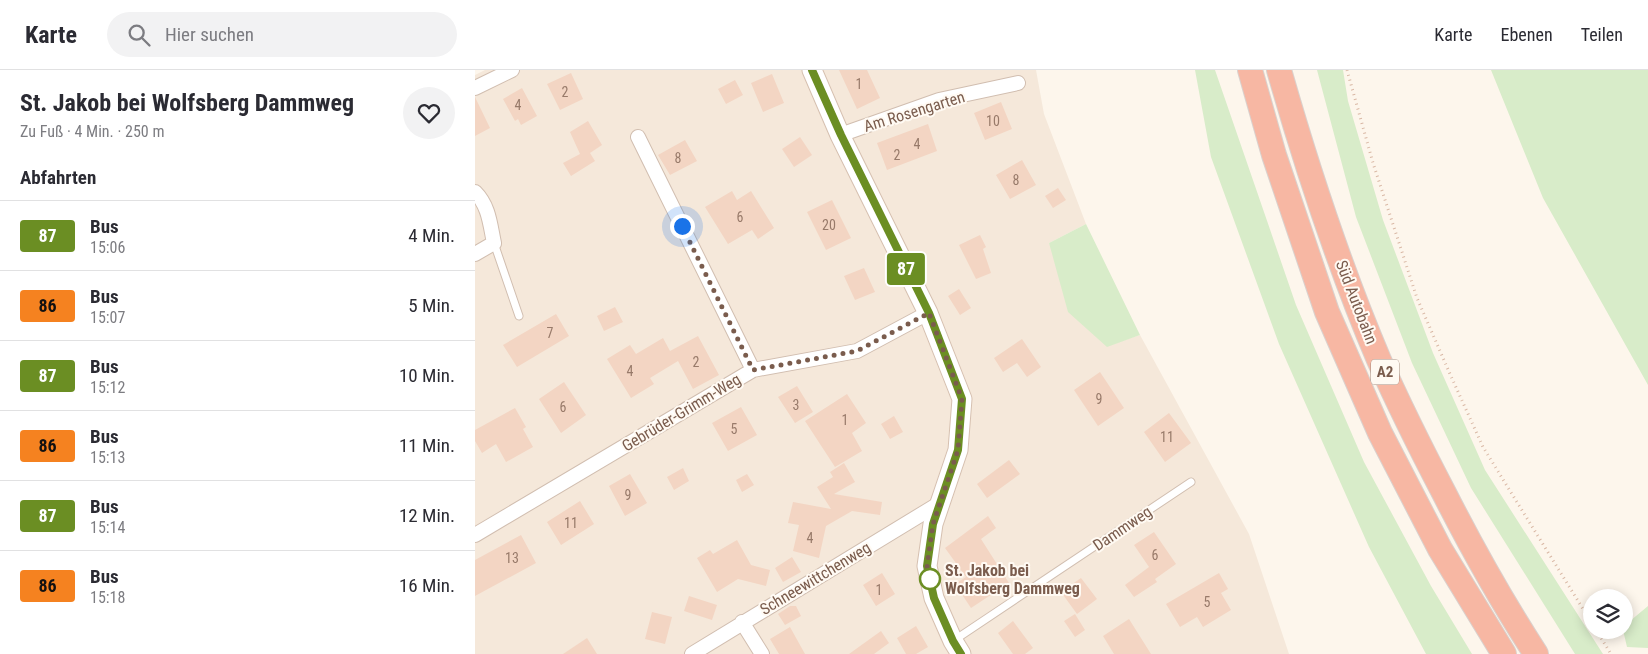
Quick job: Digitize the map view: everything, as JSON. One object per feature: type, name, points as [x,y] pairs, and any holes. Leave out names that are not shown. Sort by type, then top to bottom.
[{"type":"highway","name":"Süd Autobahn","points":[[1250,70],[1274,155],[1327,312],[1380,433],[1439,549],[1504,654]]},
{"type":"highway","name":"Süd Autobahn","points":[[1279,70],[1301,148],[1354,297],[1379,359],[1407,420],[1467,538],[1536,654]]},
{"type":"main road","points":[[812,70],[841,135],[929,313],[962,399],[958,450],[933,524],[927,566],[934,598],[957,648]]},
{"type":"street","points":[[475,88],[512,70]]},
{"type":"street","name":"Am Rosengarten","points":[[841,135],[939,100],[1018,83]]},
{"type":"street","points":[[638,137],[753,370]]},
{"type":"street","points":[[475,192],[482,198],[488,212],[494,243],[475,254]]},
{"type":"street","name":"Gebrüder-Grimm-Weg","points":[[475,535],[753,370],[857,351],[929,313]]},
{"type":"street","name":"Schneewittchenweg","points":[[692,654],[940,503]]},
{"type":"street","points":[[742,622],[762,654]]},
{"type":"lane","points":[[494,243],[519,316]]},
{"type":"lane","name":"Dammweg","points":[[957,648],[1191,482]]},
{"type":"path","points":[[1347,70],[1373,163],[1417,298],[1450,374],[1483,447],[1583,609]]},
{"type":"path","points":[[1602,639],[1611,654]]},
{"type":"shaded area","points":[[485,70],[1036,70],[1044,114],[1086,224],[1049,243],[1107,346],[1140,335],[1249,534],[1289,654],[475,654],[475,75]]},
{"type":"green space","points":[[1195,70],[1215,70],[1296,305],[1364,462],[1431,586],[1472,654],[1426,654],[1369,547],[1279,344],[1211,157]]},
{"type":"green space","points":[[1317,70],[1343,70],[1348,101],[1383,220],[1433,353],[1485,470],[1583,623],[1583,639],[1593,639],[1603,654],[1575,654],[1471,488],[1412,363],[1356,217]]},
{"type":"green space","points":[[1491,70],[1648,70],[1648,385],[1543,198]]},
{"type":"green space","points":[[1086,224],[1140,335],[1107,347],[1068,312],[1049,243]]},
{"type":"green space","points":[[1648,606],[1648,648],[1627,647],[1625,639],[1633,639],[1633,618]]},
{"type":"building","points":[[839,70],[867,70],[880,98],[857,109]]},
{"type":"building","points":[[571,73],[583,99],[560,110],[547,84]]},
{"type":"building","points":[[772,74],[784,103],[763,112],[751,83]]},
{"type":"building","points":[[735,80],[743,95],[726,104],[718,89]]},
{"type":"building","points":[[522,88],[537,116],[521,125],[518,119],[515,121],[503,99]]},
{"type":"building","points":[[475,97],[490,128],[475,136]]},
{"type":"building","points":[[1001,102],[1012,129],[985,140],[974,113]]},
{"type":"building","points":[[588,121],[602,145],[590,153],[595,161],[571,176],[563,163],[580,154],[570,132]]},
{"type":"building","points":[[928,124],[937,151],[887,170],[877,143]]},
{"type":"building","points":[[800,137],[812,155],[794,167],[782,149]]},
{"type":"building","points":[[685,140],[697,161],[670,175],[658,155]]},
{"type":"building","points":[[1022,160],[1036,185],[1010,199],[996,175]]},
{"type":"building","points":[[1058,188],[1066,200],[1053,208],[1045,196]]},
{"type":"building","points":[[732,191],[737,200],[751,191],[774,228],[758,239],[752,230],[728,244],[705,207]]},
{"type":"building","points":[[832,200],[851,238],[826,250],[807,212]]},
{"type":"building","points":[[980,235],[986,247],[983,249],[991,273],[976,279],[959,245]]},
{"type":"building","points":[[864,268],[875,292],[855,300],[844,276]]},
{"type":"building","points":[[959,289],[971,308],[960,315],[948,296]]},
{"type":"building","points":[[615,307],[623,322],[604,331],[597,316]]},
{"type":"building","points":[[556,314],[569,336],[517,367],[503,345]]},
{"type":"building","points":[[698,336],[719,375],[693,389],[678,361],[650,378],[654,384],[631,398],[607,359],[630,345],[636,354],[663,338],[670,351]]},
{"type":"building","points":[[1022,339],[1041,367],[1027,377],[1017,363],[1003,372],[994,358]]},
{"type":"building","points":[[1100,372],[1124,408],[1098,426],[1074,390]]},
{"type":"building","points":[[564,382],[586,415],[561,433],[539,399]]},
{"type":"building","points":[[797,386],[813,412],[795,423],[778,397]]},
{"type":"building","points":[[847,394],[866,423],[852,433],[862,451],[835,467],[805,421]]},
{"type":"building","points":[[741,407],[757,435],[728,451],[712,423]]},
{"type":"building","points":[[515,408],[526,427],[523,429],[533,447],[506,462],[496,444],[482,453],[475,441],[475,430]]},
{"type":"building","points":[[1169,413],[1191,443],[1165,462],[1144,432]]},
{"type":"building","points":[[894,416],[903,432],[890,439],[881,424]]},
{"type":"building","points":[[1009,460],[1020,474],[987,498],[977,484]]},
{"type":"building","points":[[844,463],[855,482],[834,494],[882,502],[880,515],[852,511],[826,526],[819,558],[793,551],[799,525],[788,523],[793,502],[831,509],[817,487],[833,477],[830,472]]},
{"type":"building","points":[[683,468],[689,481],[674,490],[667,477]]},
{"type":"building","points":[[630,474],[647,503],[625,516],[609,486]]},
{"type":"building","points":[[747,474],[754,485],[742,492],[736,480]]},
{"type":"building","points":[[580,501],[594,524],[561,545],[547,522]]},
{"type":"building","points":[[988,516],[996,528],[981,539],[1009,583],[971,608],[955,584],[966,577],[945,548]]},
{"type":"building","points":[[1154,532],[1176,564],[1155,579],[1157,582],[1134,597],[1125,585],[1149,567],[1134,545]]},
{"type":"building","points":[[521,535],[536,563],[475,596],[475,560]]},
{"type":"building","points":[[737,540],[751,565],[770,570],[766,586],[738,579],[717,592],[697,558],[710,550],[713,554]]},
{"type":"building","points":[[792,557],[801,572],[783,582],[775,568]]},
{"type":"building","points":[[882,573],[895,594],[876,606],[863,585]]},
{"type":"building","points":[[1219,573],[1228,589],[1221,593],[1231,610],[1203,627],[1197,617],[1180,627],[1166,604]]},
{"type":"building","points":[[1081,578],[1097,599],[1077,614],[1061,592]]},
{"type":"building","points":[[689,596],[717,605],[712,620],[684,611]]},
{"type":"building","points":[[790,606],[796,606],[801,616],[785,625],[778,614]]},
{"type":"building","points":[[652,612],[672,617],[665,644],[645,639]]},
{"type":"building","points":[[1075,614],[1085,630],[1075,637],[1064,621]]},
{"type":"building","points":[[1129,619],[1151,654],[1114,654],[1103,636]]},
{"type":"building","points":[[1013,621],[1033,648],[1025,654],[1013,654],[998,633]]},
{"type":"building","points":[[916,626],[928,647],[916,654],[906,654],[897,638]]},
{"type":"building","points":[[790,627],[805,654],[779,654],[770,639]]},
{"type":"building","points":[[881,631],[889,643],[874,654],[849,654]]},
{"type":"building","points":[[587,638],[597,654],[563,654]]},
{"type":"bus line","name":"87","points":[[812,70],[841,135],[929,313],[962,399],[958,450],[933,524],[927,566],[934,598],[953,641],[961,654]]},
{"type":"place","name":"St. Jakob bei Wolfsberg Dammweg","points":[[930,579]]},
{"type":"route","points":[[682,226],[753,370],[857,351],[929,313],[962,399],[958,450],[933,524],[927,566],[930,579]]}]
